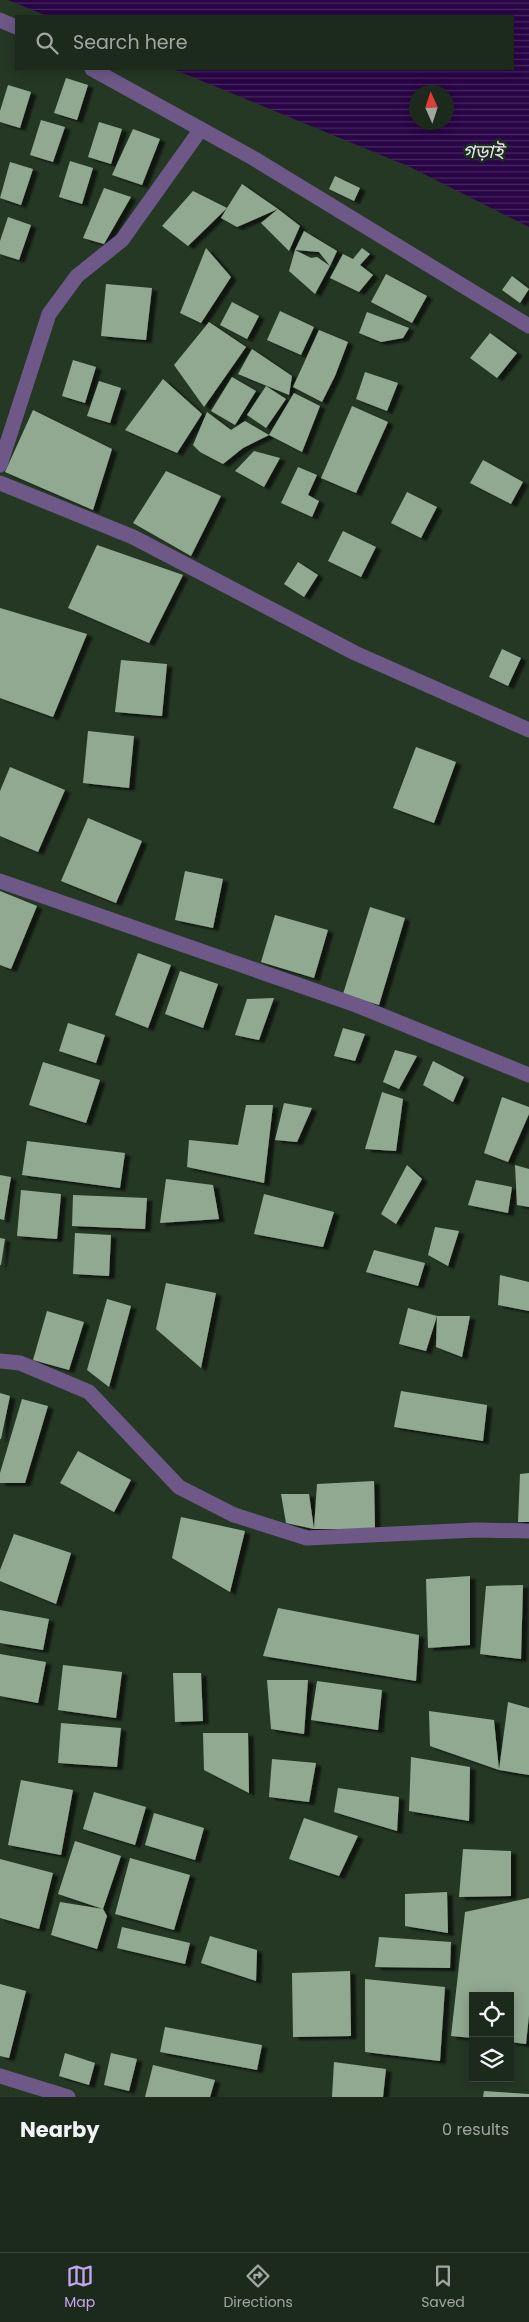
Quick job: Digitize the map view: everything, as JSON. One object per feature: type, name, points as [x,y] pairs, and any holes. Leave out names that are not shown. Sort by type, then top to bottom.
[{"type":"street","points":[[0,20],[15,27]]},
{"type":"street","points":[[94,70],[253,158],[529,326]]},
{"type":"street","points":[[0,465],[49,314],[77,276],[122,240],[202,129]]},
{"type":"street","points":[[0,483],[133,537],[355,653],[529,730]]},
{"type":"street","points":[[0,881],[356,1005],[529,1075]]},
{"type":"street","points":[[0,1362],[20,1363],[90,1392],[180,1486],[234,1515],[307,1538],[476,1530],[529,1531]]},
{"type":"street","points":[[0,2076],[68,2097]]},
{"type":"water","name":"গড়াই","points":[[8,0],[529,0],[529,227],[410,167],[175,70],[514,70],[514,15],[45,15]]},
{"type":"building","points":[[66,78],[88,85],[77,120],[54,113]]},
{"type":"building","points":[[8,85],[31,92],[20,128],[0,122],[0,111]]},
{"type":"building","points":[[41,120],[65,127],[53,162],[30,155]]},
{"type":"building","points":[[99,122],[122,129],[111,164],[88,157]]},
{"type":"building","points":[[133,129],[160,139],[142,185],[112,175]]},
{"type":"building","points":[[70,161],[93,168],[82,204],[59,197]]},
{"type":"building","points":[[10,162],[33,169],[21,205],[0,198]]},
{"type":"building","points":[[335,176],[360,188],[354,201],[329,189]]},
{"type":"building","points":[[242,184],[278,209],[237,227],[221,218]]},
{"type":"building","points":[[104,188],[131,197],[104,244],[83,238]]},
{"type":"building","points":[[193,191],[227,208],[188,246],[162,226]]},
{"type":"building","points":[[278,209],[300,226],[289,251],[261,223]]},
{"type":"building","points":[[8,217],[31,225],[19,260],[0,254],[0,241]]},
{"type":"building","points":[[304,231],[337,251],[330,266],[319,252],[295,250]]},
{"type":"building","points":[[206,248],[231,277],[201,323],[180,313]]},
{"type":"building","points":[[362,248],[370,254],[360,265],[373,275],[359,292],[330,278],[343,254],[353,259]]},
{"type":"building","points":[[295,250],[311,258],[317,257],[330,266],[315,294],[289,271]]},
{"type":"building","points":[[386,274],[427,296],[412,323],[371,302]]},
{"type":"building","points":[[512,276],[529,289],[520,303],[502,290]]},
{"type":"building","points":[[106,284],[152,288],[146,340],[101,336]]},
{"type":"building","points":[[232,302],[259,316],[247,339],[220,325]]},
{"type":"building","points":[[280,311],[314,327],[301,355],[267,340]]},
{"type":"building","points":[[367,312],[409,328],[403,338],[381,342],[359,333]]},
{"type":"building","points":[[209,322],[246,347],[204,407],[174,365]]},
{"type":"building","points":[[319,330],[348,342],[335,376],[322,402],[293,387]]},
{"type":"building","points":[[490,333],[517,353],[497,378],[470,358]]},
{"type":"building","points":[[252,349],[292,376],[289,395],[238,374]]},
{"type":"building","points":[[73,360],[96,367],[85,403],[62,396]]},
{"type":"building","points":[[365,372],[398,383],[387,411],[356,399]]},
{"type":"building","points":[[232,377],[256,391],[235,425],[211,411]]},
{"type":"building","points":[[163,379],[202,414],[177,453],[125,430]]},
{"type":"building","points":[[99,381],[121,388],[110,423],[87,416]]},
{"type":"building","points":[[266,386],[286,399],[266,428],[247,415]]},
{"type":"building","points":[[294,393],[320,406],[302,452],[269,435]]},
{"type":"building","points":[[352,406],[388,422],[356,493],[321,478]]},
{"type":"building","points":[[33,410],[112,449],[93,510],[5,472]]},
{"type":"building","points":[[207,412],[231,430],[245,421],[269,435],[243,448],[223,464],[200,452],[193,445]]},
{"type":"building","points":[[254,451],[280,458],[264,487],[235,471]]},
{"type":"building","points":[[483,460],[523,482],[511,504],[470,483]]},
{"type":"building","points":[[298,467],[317,475],[308,495],[319,501],[312,517],[281,503]]},
{"type":"building","points":[[166,471],[221,496],[191,556],[133,523]]},
{"type":"building","points":[[407,492],[437,507],[421,538],[391,523]]},
{"type":"building","points":[[343,531],[376,547],[361,577],[328,561]]},
{"type":"building","points":[[97,545],[183,575],[149,643],[68,608]]},
{"type":"building","points":[[298,562],[318,575],[304,597],[284,584]]},
{"type":"building","points":[[0,608],[87,634],[53,717],[0,698]]},
{"type":"building","points":[[502,649],[521,658],[508,686],[489,677]]},
{"type":"building","points":[[121,660],[167,664],[162,716],[115,712]]},
{"type":"building","points":[[88,731],[134,736],[129,788],[83,783]]},
{"type":"building","points":[[416,747],[456,762],[434,823],[393,808]]},
{"type":"building","points":[[10,767],[65,790],[38,852],[0,836],[0,791]]},
{"type":"building","points":[[88,818],[142,841],[116,903],[61,881]]},
{"type":"building","points":[[185,871],[223,879],[213,928],[175,920]]},
{"type":"building","points":[[0,891],[37,906],[11,969],[0,965]]},
{"type":"building","points":[[370,907],[405,918],[379,1005],[343,994]]},
{"type":"building","points":[[275,915],[328,930],[314,978],[261,962]]},
{"type":"building","points":[[138,953],[171,965],[148,1028],[115,1015]]},
{"type":"building","points":[[180,971],[218,984],[203,1028],[165,1014]]},
{"type":"building","points":[[274,998],[259,1040],[235,1035],[247,999]]},
{"type":"building","points":[[68,1023],[105,1035],[96,1063],[59,1051]]},
{"type":"building","points":[[343,1028],[365,1034],[355,1061],[334,1056]]},
{"type":"building","points":[[395,1050],[417,1056],[399,1089],[383,1082]]},
{"type":"building","points":[[433,1061],[464,1077],[453,1102],[423,1085]]},
{"type":"building","points":[[43,1062],[100,1080],[86,1123],[29,1105]]},
{"type":"building","points":[[382,1092],[403,1099],[396,1151],[365,1149]]},
{"type":"building","points":[[502,1097],[529,1107],[529,1114],[508,1162],[484,1153]]},
{"type":"building","points":[[284,1103],[312,1108],[297,1142],[275,1140]]},
{"type":"building","points":[[246,1105],[273,1105],[264,1183],[187,1167],[189,1140],[238,1145]]},
{"type":"building","points":[[27,1141],[125,1153],[120,1188],[22,1175]]},
{"type":"building","points":[[407,1165],[422,1179],[396,1224],[381,1214]]},
{"type":"building","points":[[515,1165],[529,1169],[529,1207],[517,1205]]},
{"type":"building","points":[[0,1175],[11,1177],[4,1220],[0,1219]]},
{"type":"building","points":[[166,1179],[213,1185],[219,1219],[160,1223]]},
{"type":"building","points":[[476,1180],[512,1187],[508,1213],[468,1205]]},
{"type":"building","points":[[21,1190],[61,1194],[57,1239],[17,1236]]},
{"type":"building","points":[[264,1194],[334,1212],[323,1247],[254,1234]]},
{"type":"building","points":[[73,1195],[147,1198],[145,1229],[72,1226]]},
{"type":"building","points":[[435,1227],[459,1231],[448,1266],[428,1255]]},
{"type":"building","points":[[75,1233],[111,1235],[109,1276],[73,1274]]},
{"type":"building","points":[[0,1238],[5,1239],[1,1265],[0,1265]]},
{"type":"building","points":[[374,1250],[425,1263],[418,1286],[366,1272]]},
{"type":"building","points":[[500,1275],[529,1282],[529,1311],[498,1305]]},
{"type":"building","points":[[166,1283],[216,1293],[201,1368],[156,1329]]},
{"type":"building","points":[[107,1299],[131,1306],[109,1387],[87,1370]]},
{"type":"building","points":[[408,1308],[437,1316],[426,1351],[399,1344]]},
{"type":"building","points":[[47,1311],[84,1322],[69,1370],[33,1360]]},
{"type":"building","points":[[437,1316],[470,1316],[462,1357],[436,1347]]},
{"type":"building","points":[[401,1391],[487,1405],[483,1441],[394,1427]]},
{"type":"building","points":[[0,1393],[10,1396],[1,1439],[0,1439]]},
{"type":"building","points":[[22,1399],[48,1406],[25,1483],[0,1483],[0,1473]]},
{"type":"building","points":[[78,1451],[131,1480],[114,1512],[60,1483]]},
{"type":"building","points":[[529,1473],[529,1522],[518,1522],[520,1474]]},
{"type":"building","points":[[374,1481],[375,1529],[314,1529],[317,1484]]},
{"type":"building","points":[[281,1494],[309,1494],[314,1529],[286,1523]]},
{"type":"building","points":[[181,1517],[245,1531],[230,1592],[172,1558]]},
{"type":"building","points":[[14,1534],[71,1553],[56,1604],[0,1581],[0,1570]]},
{"type":"building","points":[[470,1576],[470,1645],[428,1648],[426,1579]]},
{"type":"building","points":[[523,1585],[521,1659],[480,1654],[486,1586]]},
{"type":"building","points":[[278,1608],[419,1635],[416,1681],[263,1656]]},
{"type":"building","points":[[0,1610],[49,1619],[43,1650],[0,1643]]},
{"type":"building","points":[[0,1654],[46,1662],[38,1703],[0,1696]]},
{"type":"building","points":[[63,1665],[122,1672],[116,1718],[58,1710]]},
{"type":"building","points":[[173,1673],[201,1673],[203,1721],[175,1722]]},
{"type":"building","points":[[267,1680],[308,1680],[304,1734],[271,1729]]},
{"type":"building","points":[[317,1681],[382,1690],[378,1730],[311,1720]]},
{"type":"building","points":[[508,1702],[529,1708],[529,1775],[499,1770]]},
{"type":"building","points":[[429,1711],[494,1720],[499,1770],[430,1746]]},
{"type":"building","points":[[61,1723],[121,1728],[117,1767],[58,1763]]},
{"type":"building","points":[[203,1733],[248,1733],[249,1793],[204,1770]]},
{"type":"building","points":[[411,1757],[470,1767],[469,1821],[409,1811]]},
{"type":"building","points":[[272,1759],[316,1763],[309,1802],[269,1797]]},
{"type":"building","points":[[21,1780],[73,1790],[61,1855],[8,1845]]},
{"type":"building","points":[[338,1788],[399,1797],[397,1831],[334,1812]]},
{"type":"building","points":[[94,1792],[146,1807],[135,1845],[83,1829]]},
{"type":"building","points":[[154,1813],[204,1828],[195,1860],[145,1845]]},
{"type":"building","points":[[304,1818],[358,1836],[339,1876],[289,1859]]},
{"type":"building","points":[[75,1841],[121,1856],[103,1909],[58,1894]]},
{"type":"building","points":[[463,1849],[511,1851],[511,1896],[459,1897]]},
{"type":"building","points":[[130,1858],[190,1875],[174,1930],[115,1914]]},
{"type":"building","points":[[0,1859],[53,1873],[39,1929],[0,1918]]},
{"type":"building","points":[[447,1892],[448,1933],[405,1926],[405,1894]]},
{"type":"building","points":[[529,1898],[529,2015],[526,2044],[514,2042],[514,1992],[469,1992],[469,2038],[451,2036],[465,1912]]},
{"type":"building","points":[[60,1902],[103,1909],[107,1916],[97,1949],[51,1935]]},
{"type":"building","points":[[122,1927],[190,1943],[185,1964],[117,1948]]},
{"type":"building","points":[[210,1936],[257,1950],[256,1981],[201,1963]]},
{"type":"building","points":[[379,1937],[451,1942],[450,1968],[375,1967]]},
{"type":"building","points":[[350,1971],[351,2036],[293,2037],[292,1973]]},
{"type":"building","points":[[365,1979],[445,1987],[440,2061],[365,2052]]},
{"type":"building","points":[[0,1984],[26,1991],[9,2058],[0,2056]]},
{"type":"building","points":[[165,2027],[262,2045],[257,2070],[160,2052]]},
{"type":"building","points":[[65,2053],[95,2063],[89,2085],[59,2076]]},
{"type":"building","points":[[111,2053],[137,2059],[129,2091],[104,2085]]},
{"type":"building","points":[[334,2062],[386,2069],[383,2097],[332,2097]]},
{"type":"building","points":[[153,2065],[215,2080],[210,2097],[145,2097]]},
{"type":"building","points":[[484,2091],[529,2094],[529,2097],[483,2097]]}]
